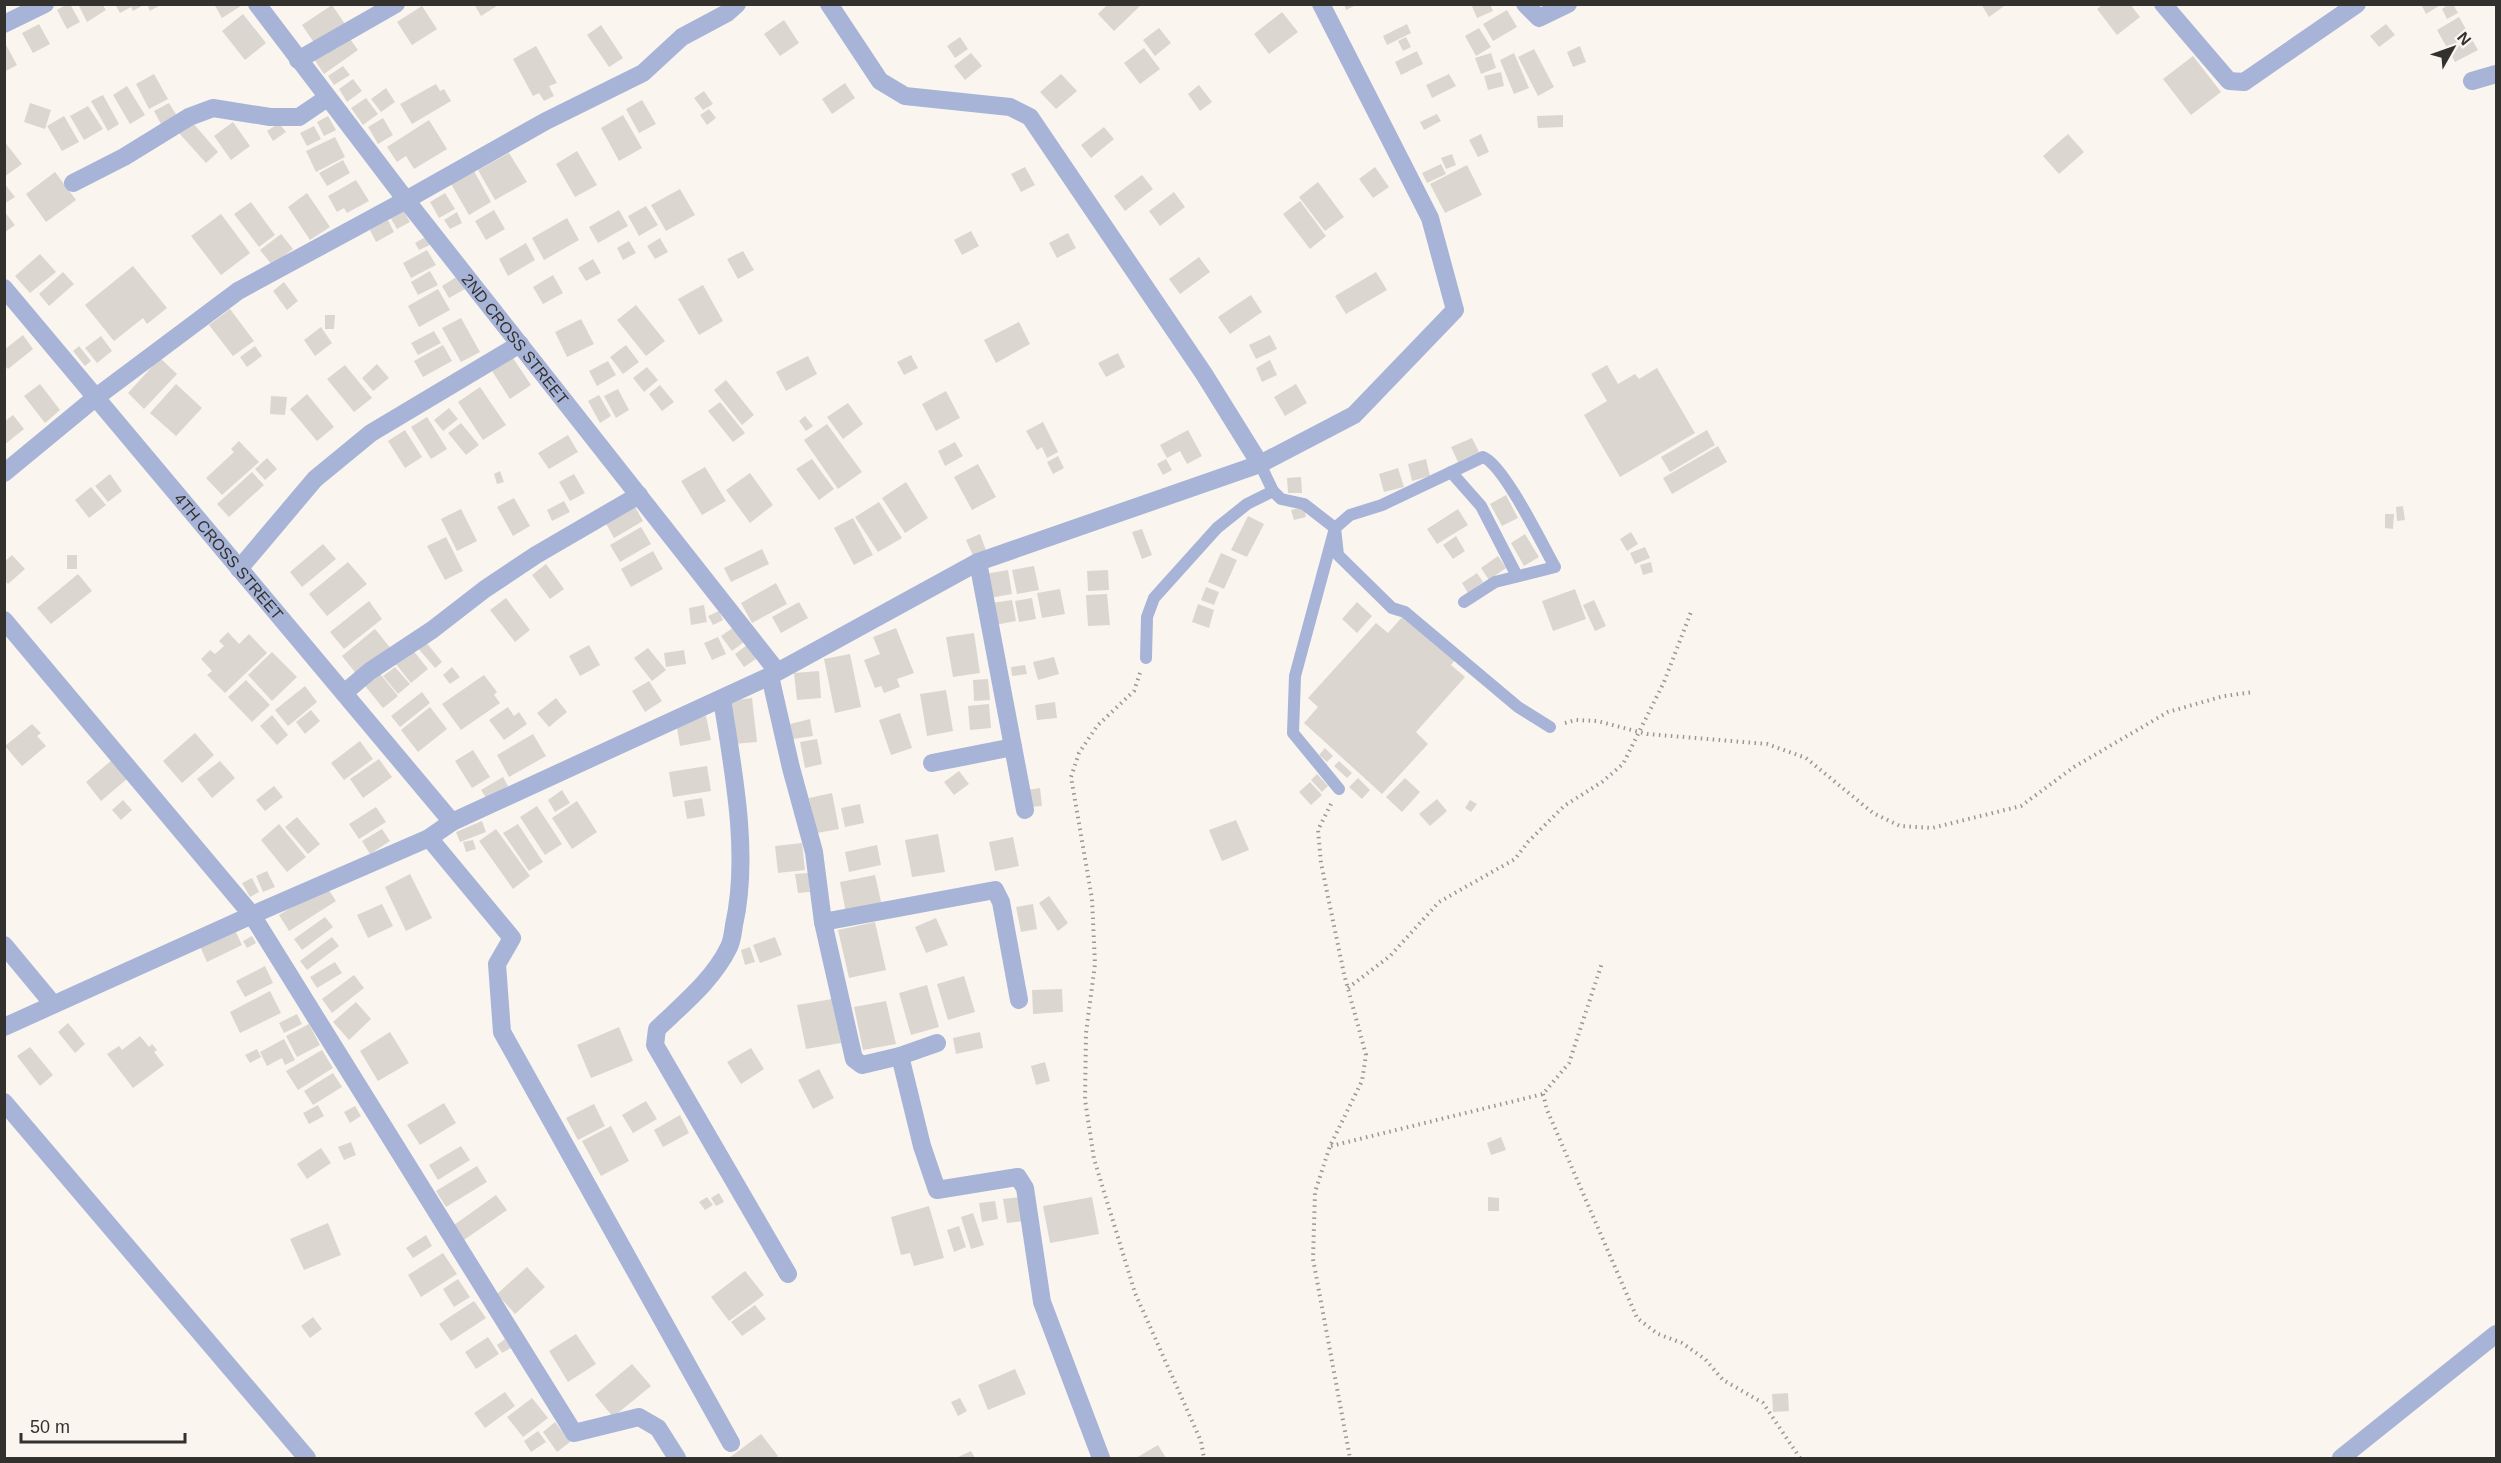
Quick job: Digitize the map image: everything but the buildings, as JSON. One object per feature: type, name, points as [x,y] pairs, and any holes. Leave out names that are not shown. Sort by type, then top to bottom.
[{"type":"street","points":[[4,24],[45,4]]},
{"type":"street","name":"2ND CROSS STREET","points":[[257,4],[327,98],[639,495],[774,673]]},
{"type":"street","points":[[298,60],[396,4]]},
{"type":"street","points":[[4,473],[95,398],[238,291],[546,121],[643,74],[682,37],[727,13],[737,4]]},
{"type":"street","points":[[829,4],[880,81],[905,96],[1010,107],[1030,117],[1204,374],[1260,464]]},
{"type":"street","points":[[4,1027],[429,838],[453,822],[722,699],[978,561],[1260,464],[1354,415],[1455,310],[1430,218],[1321,4]]},
{"type":"street","points":[[1525,4],[1527,9],[1539,18],[1569,4]]},
{"type":"street","points":[[2163,4],[2229,81],[2244,82],[2357,4]]},
{"type":"street","points":[[2472,81],[2496,74]]},
{"type":"street","points":[[73,183],[124,157],[189,117],[213,108],[270,117],[299,117],[327,98]]},
{"type":"street","name":"4TH CROSS STREET","points":[[4,288],[453,822]]},
{"type":"street","points":[[239,568],[315,479],[371,433],[520,344]]},
{"type":"street","points":[[344,693],[370,671],[432,630],[485,589],[536,555],[639,495]]},
{"type":"street","points":[[978,561],[1025,810]]},
{"type":"street","points":[[4,620],[252,915],[574,1433],[639,1417],[658,1428],[677,1458]]},
{"type":"street","points":[[774,673],[791,768],[814,852],[824,922],[854,1059],[862,1065],[900,1056],[937,1043]]},
{"type":"street","points":[[722,699],[732,766],[740,849],[740,901],[729,946],[702,987],[657,1029],[655,1045],[788,1274]]},
{"type":"street","points":[[932,764],[1013,747]]},
{"type":"street","points":[[429,838],[512,938],[497,964],[502,1032],[731,1443]]},
{"type":"street","points":[[824,922],[995,890],[1001,902],[1019,1000]]},
{"type":"street","points":[[4,945],[53,1004]]},
{"type":"street","points":[[900,1056],[922,1146],[937,1190],[1018,1177],[1025,1188],[1042,1302],[1101,1458]]},
{"type":"street","points":[[4,1102],[307,1458]]},
{"type":"street","points":[[2341,1458],[2496,1334]]},
{"type":"lane","points":[[1339,789],[1293,733],[1295,676],[1335,528],[1350,515],[1382,505],[1483,457],[1490,460],[1503,476],[1555,567],[1495,582],[1464,602]]},
{"type":"lane","points":[[1260,464],[1273,491],[1281,499],[1304,504],[1335,528],[1338,555],[1392,608],[1405,612],[1518,707],[1550,727]]},
{"type":"lane","points":[[1451,472],[1481,506],[1517,576]]},
{"type":"lane","points":[[1146,658],[1147,617],[1154,598],[1217,528],[1247,504],[1273,491]]},
{"type":"path","points":[[1348,988],[1390,956],[1439,902],[1515,859],[1563,806],[1602,782],[1623,764],[1664,682],[1691,612]]},
{"type":"path","points":[[1146,658],[1134,690],[1097,726],[1079,753],[1071,777],[1092,899],[1095,964],[1086,1033],[1085,1100],[1094,1159],[1135,1293],[1201,1441],[1204,1458]]},
{"type":"path","points":[[1550,727],[1576,720],[1597,721],[1639,733],[1767,744],[1806,758],[1873,813],[1900,826],[1932,828],[2021,806],[2074,767],[2168,712],[2224,696],[2254,692]]},
{"type":"path","points":[[1339,789],[1317,830],[1321,863],[1348,988],[1366,1055],[1362,1081],[1330,1146],[1315,1192],[1313,1259],[1350,1458]]},
{"type":"path","points":[[1330,1146],[1543,1094],[1569,1063],[1602,963]]},
{"type":"path","points":[[1543,1094],[1547,1110],[1637,1318],[1658,1334],[1682,1343],[1705,1359],[1723,1380],[1763,1403],[1800,1458]]}]
